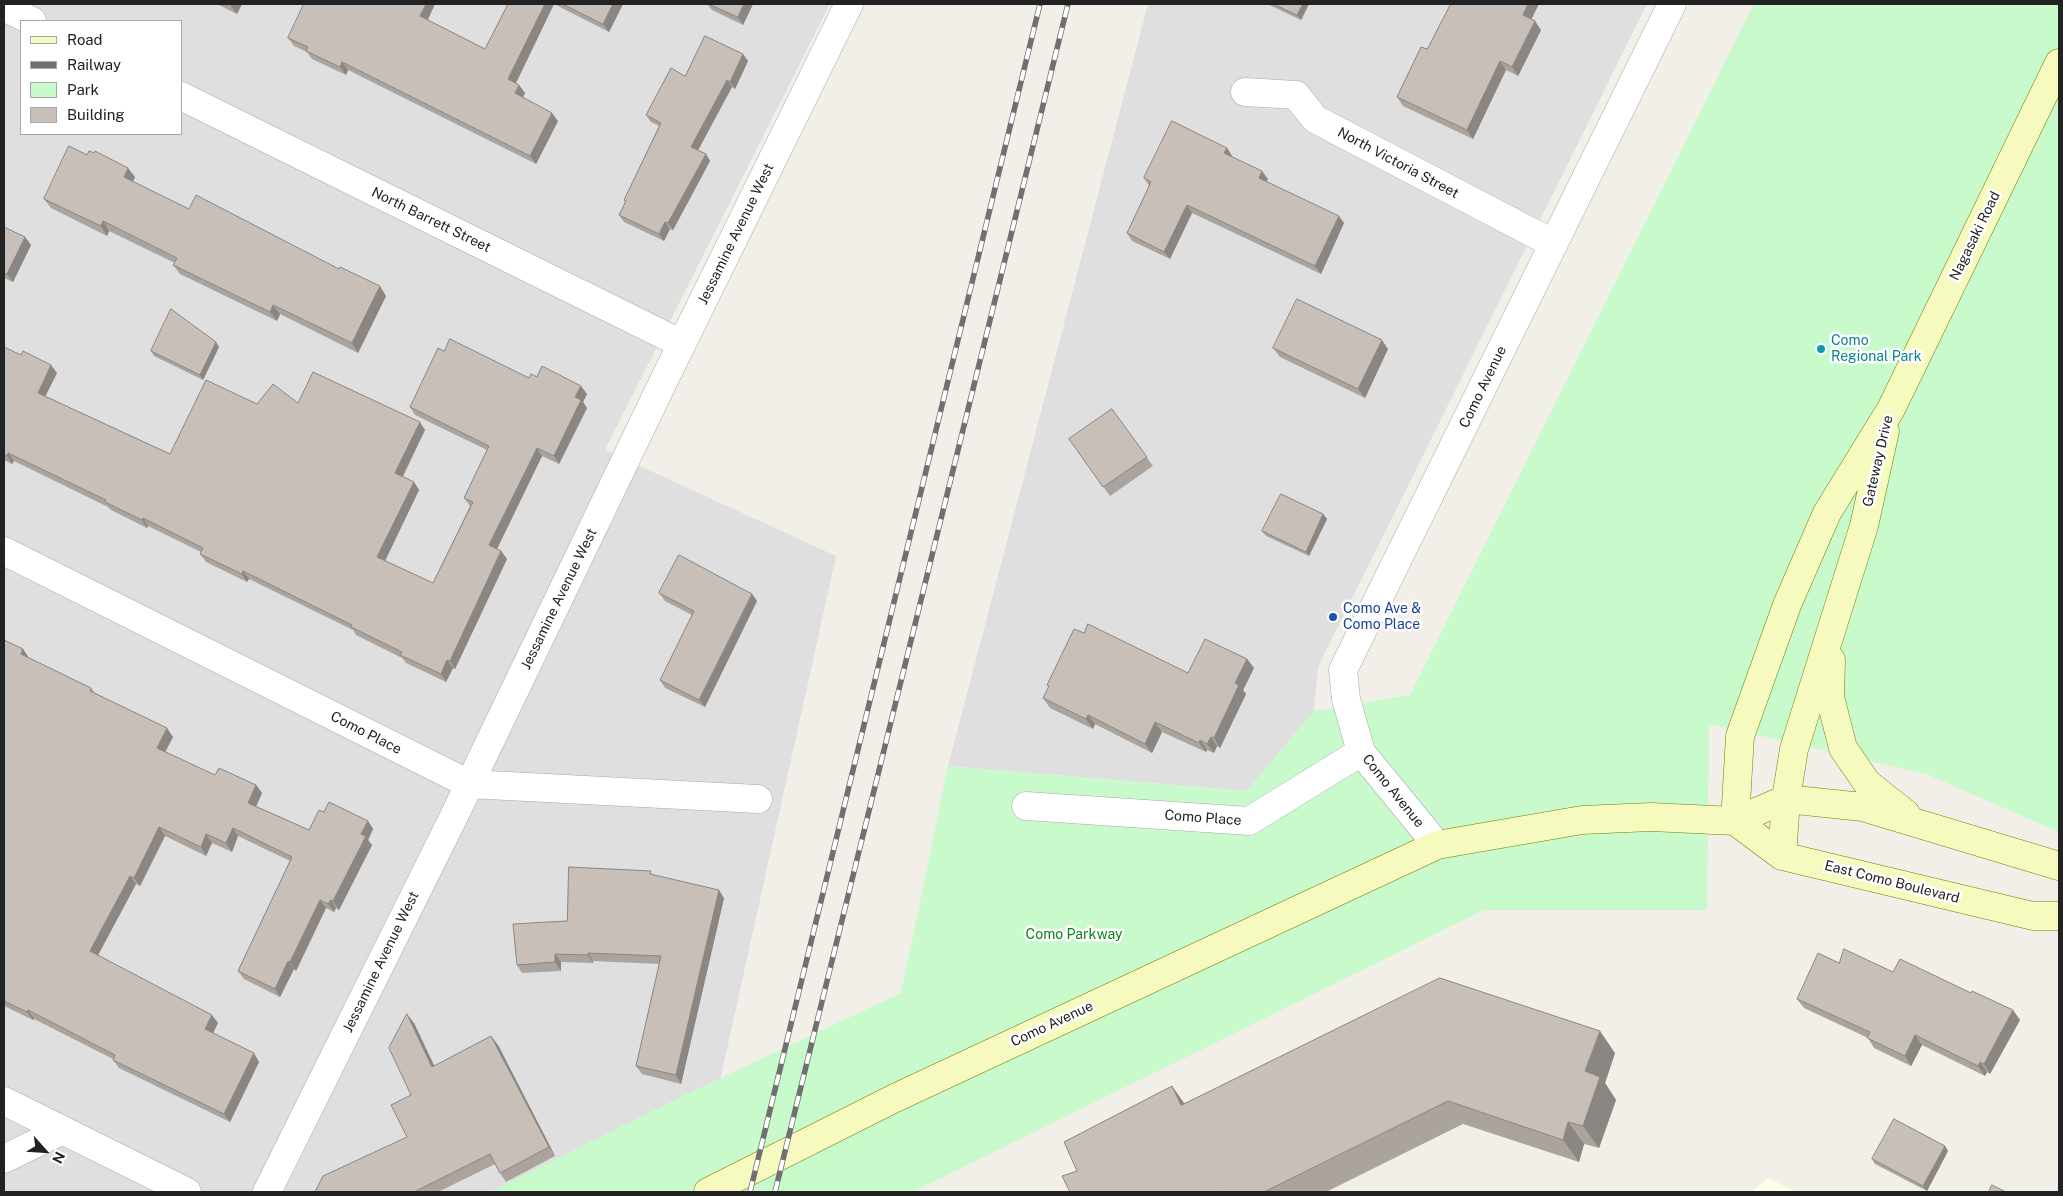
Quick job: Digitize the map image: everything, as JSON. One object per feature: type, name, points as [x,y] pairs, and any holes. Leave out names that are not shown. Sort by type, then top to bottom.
[{"type":"street","name":"Jessamine Avenue West","points":[[267,1192],[469,784],[849,4]]},
{"type":"street","name":"Como Avenue","points":[[708,1192],[895,1098],[1437,845],[1361,752],[1346,699],[1343,670],[1672,4]]},
{"type":"street","points":[[4,7],[30,20]]},
{"type":"street","name":"Nagasaki Road","points":[[1891,408],[2059,63]]},
{"type":"street","name":"North Victoria Street","points":[[1245,92],[1296,95],[1315,120],[1554,244]]},
{"type":"street","name":"North Barrett Street","points":[[182,96],[682,344]]},
{"type":"street","name":"Gateway Drive","points":[[1782,856],[1786,799],[1794,749],[1864,526],[1891,408]]},
{"type":"street","name":"Gateway Drive","points":[[1735,821],[1740,736],[1764,664],[1787,605],[1827,514],[1891,408]]},
{"type":"street","name":"Como Place","points":[[4,551],[469,784],[758,799]]},
{"type":"street","points":[[1831,630],[1830,697],[1843,748],[1867,782],[1893,805],[1924,826]]},
{"type":"street","name":"Como Place","points":[[1026,806],[1249,821],[1361,752]]},
{"type":"street","points":[[1437,845],[1582,820],[1651,816],[1735,821],[1786,799],[1863,807],[2059,866]]},
{"type":"street","name":"East Como Boulevard","points":[[1735,821],[1782,856],[2033,916],[2059,916]]},
{"type":"street","points":[[4,1101],[187,1192]]},
{"type":"street","points":[[4,1159],[63,1130]]},
{"type":"shaded area","points":[[4,4],[830,4],[605,450],[836,556],[706,1144],[691,1192],[4,1192]]},
{"type":"shaded area","points":[[1148,4],[1647,4],[1318,667],[1314,711],[1247,791],[948,766]]},
{"type":"shaded area","points":[[1768,1178],[1795,1192],[1752,1192]]},
{"type":"green space","name":"Como Parkway","points":[[1754,4],[2059,4],[2059,832],[1926,774],[1709,724],[1707,910],[1484,910],[913,1192],[489,1192],[689,1093],[901,993],[948,766],[1247,791],[1314,711],[1410,695]]},
{"type":"building","points":[[304,4],[426,4],[420,16],[485,49],[508,4],[545,4],[508,79],[519,85],[515,93],[552,113],[530,156],[342,62],[340,67],[306,51],[308,47],[288,38]]},
{"type":"building","points":[[563,4],[613,4],[603,24]]},
{"type":"building","points":[[709,4],[744,4],[738,17]]},
{"type":"building","points":[[1274,4],[1303,4],[1297,15]]},
{"type":"building","points":[[1451,4],[1528,4],[1523,15],[1535,21],[1512,67],[1500,61],[1467,130],[1397,97],[1421,47],[1427,49]]},
{"type":"building","points":[[705,36],[743,54],[730,82],[727,80],[691,147],[706,154],[668,223],[665,222],[659,234],[619,215],[626,201],[624,200],[661,123],[646,115],[671,68],[685,76]]},
{"type":"building","points":[[1172,121],[1227,148],[1224,153],[1262,171],[1259,178],[1339,216],[1315,266],[1187,205],[1164,252],[1127,233],[1151,182],[1144,178]]},
{"type":"building","points":[[69,146],[87,155],[89,151],[94,153],[95,151],[128,168],[124,177],[189,209],[196,195],[339,269],[340,267],[380,286],[352,343],[273,305],[270,312],[173,265],[177,258],[103,221],[101,226],[44,199]]},
{"type":"building","points":[[4,227],[25,237],[7,274],[4,273]]},
{"type":"building","points":[[1297,299],[1382,340],[1358,389],[1273,348]]},
{"type":"building","points":[[171,309],[216,342],[200,375],[151,351]]},
{"type":"building","points":[[450,339],[529,378],[531,374],[537,377],[542,366],[581,386],[575,397],[581,400],[554,456],[537,448],[489,545],[501,551],[450,661],[447,660],[441,674],[400,655],[402,652],[351,627],[352,625],[243,571],[242,574],[200,554],[203,548],[143,518],[142,520],[105,502],[106,500],[8,453],[7,456],[4,455],[4,347],[21,355],[23,351],[51,365],[38,393],[170,454],[206,380],[257,404],[273,384],[298,403],[313,372],[420,422],[395,473],[414,482],[377,557],[433,583],[473,502],[464,498],[489,446],[410,407],[438,348],[444,351]]},
{"type":"building","points":[[1112,409],[1147,457],[1103,487],[1069,439]]},
{"type":"building","points":[[1281,494],[1323,514],[1306,552],[1262,531]]},
{"type":"building","points":[[679,555],[752,594],[699,700],[660,680],[694,611],[659,593]]},
{"type":"building","points":[[1088,624],[1188,673],[1205,639],[1247,659],[1235,683],[1239,685],[1214,738],[1211,737],[1207,744],[1200,740],[1199,743],[1155,722],[1145,744],[1088,715],[1086,719],[1043,698],[1049,686],[1047,685],[1074,629],[1084,633]]},
{"type":"building","points":[[4,640],[23,649],[21,654],[91,688],[90,691],[167,728],[157,748],[215,775],[219,768],[256,785],[248,803],[309,830],[319,810],[324,812],[329,802],[368,821],[361,834],[366,836],[333,901],[331,900],[328,904],[320,900],[275,989],[238,971],[292,857],[233,828],[226,843],[206,834],[201,847],[159,827],[134,878],[130,876],[90,951],[212,1015],[205,1029],[254,1053],[224,1114],[113,1060],[115,1055],[28,1010],[27,1012],[4,1001]]},
{"type":"building","points":[[569,867],[651,871],[650,874],[719,890],[676,1075],[636,1066],[661,956],[588,953],[588,955],[555,954],[555,962],[517,965],[513,924],[567,921]]},
{"type":"building","points":[[1844,949],[1893,972],[1900,959],[1971,993],[1972,991],[2013,1010],[1984,1064],[1980,1062],[1978,1066],[1915,1035],[1905,1056],[1867,1038],[1870,1032],[1797,999],[1818,953],[1839,963]]},
{"type":"building","points":[[1440,978],[1600,1031],[1585,1071],[1600,1077],[1583,1126],[1568,1122],[1563,1140],[1448,1101],[1264,1192],[1070,1192],[1062,1176],[1077,1171],[1064,1142],[1172,1086],[1181,1105]]},
{"type":"building","points":[[407,1014],[432,1067],[491,1036],[549,1147],[500,1173],[490,1154],[414,1192],[315,1192],[323,1176],[407,1137],[391,1105],[411,1095],[389,1048]]},
{"type":"building","points":[[1894,1119],[1945,1146],[1923,1186],[1872,1159]]},
{"type":"building","points":[[1992,1185],[2006,1192],[1989,1192]]},
{"type":"railway","points":[[750,1192],[1040,4]]},
{"type":"railway","points":[[775,1192],[1068,4]]},
{"type":"place","name":"Como Regional Park","points":[[1821,349]]},
{"type":"place","name":"Como Ave & Como Place","points":[[1333,617]]}]
